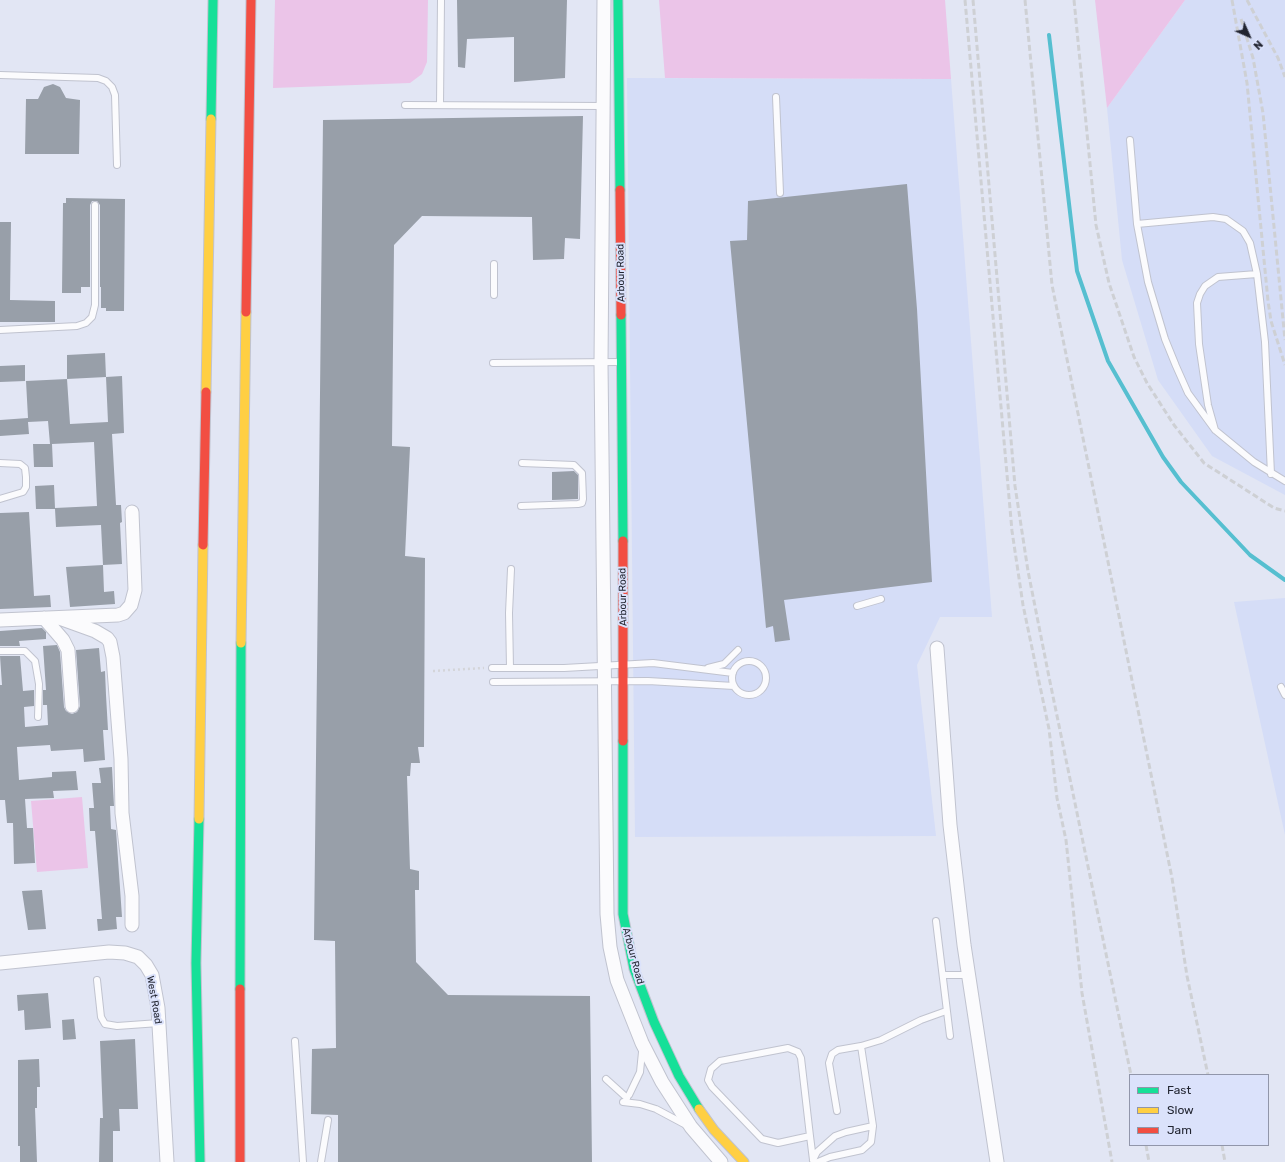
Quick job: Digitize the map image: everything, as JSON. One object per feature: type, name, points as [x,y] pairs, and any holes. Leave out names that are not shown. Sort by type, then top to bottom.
[{"type":"main road","points":[[200,1162],[196,963],[213,0]]},
{"type":"main road","points":[[240,1162],[241,638],[251,0]]},
{"type":"main road","name":"Arbour Road","points":[[618,0],[624,664],[622,857],[623,914],[627,942],[634,969],[654,1022],[679,1076],[691,1098],[714,1130],[744,1162]]},
{"type":"street","name":"Arbour Road","points":[[604,0],[601,363],[607,914],[610,948],[617,980],[642,1043],[662,1082],[691,1127],[720,1162]]},
{"type":"street","points":[[0,620],[118,615],[124,613],[131,605],[134,590],[132,512]]},
{"type":"street","points":[[44,618],[63,640],[68,650],[72,706]]},
{"type":"street","points":[[59,618],[95,631],[110,642],[113,657],[120,753],[122,813],[132,896],[132,925]]},
{"type":"street","points":[[937,648],[950,825],[968,975],[997,1162]]},
{"type":"street","name":"West Road","points":[[0,963],[109,952],[125,953],[138,957],[152,975],[159,1023],[167,1162]]},
{"type":"lane","points":[[440,105],[441,0]]},
{"type":"lane","points":[[0,75],[98,78],[106,81],[112,87],[115,95],[117,165]]},
{"type":"lane","points":[[776,97],[780,193]]},
{"type":"lane","points":[[405,105],[619,106]]},
{"type":"lane","points":[[1130,140],[1137,224],[1148,282],[1165,339],[1188,393],[1215,430],[1235,448],[1271,474],[1285,481]]},
{"type":"lane","points":[[0,330],[76,326],[86,323],[92,317],[95,305],[96,285],[95,205]]},
{"type":"lane","points":[[1137,224],[1213,216],[1226,219],[1243,231],[1250,243],[1257,274],[1265,342],[1271,474]]},
{"type":"lane","points":[[494,264],[494,295]]},
{"type":"lane","points":[[1215,430],[1208,405],[1199,344],[1197,303],[1205,286],[1218,277],[1257,274]]},
{"type":"lane","points":[[493,363],[622,362]]},
{"type":"lane","points":[[0,463],[20,464],[25,468],[26,477],[26,487],[23,492],[0,499]]},
{"type":"lane","points":[[521,506],[578,504],[582,503],[583,499],[582,473],[578,467],[574,465],[522,463]]},
{"type":"lane","points":[[510,668],[509,613],[511,569]]},
{"type":"lane","points":[[857,606],[881,600]]},
{"type":"lane","points":[[702,669],[724,664],[738,650]]},
{"type":"lane","points":[[0,651],[25,651],[35,661],[39,684],[38,717]]},
{"type":"lane","points":[[751,661],[761,666],[765,677],[763,687],[755,694],[740,693],[734,686],[733,673],[739,664],[751,661]]},
{"type":"lane","points":[[492,668],[653,663],[733,673]]},
{"type":"lane","points":[[493,682],[624,682],[734,686]]},
{"type":"lane","points":[[1281,687],[1285,695]]},
{"type":"lane","points":[[936,921],[950,1036]]},
{"type":"lane","points":[[943,976],[968,975]]},
{"type":"lane","points":[[97,980],[101,1017],[105,1024],[118,1026],[159,1023]]},
{"type":"lane","points":[[837,1111],[829,1059],[838,1050],[861,1046],[881,1040],[921,1020],[946,1011]]},
{"type":"lane","points":[[295,1041],[303,1162]]},
{"type":"lane","points":[[626,1098],[640,1072],[642,1061],[642,1043]]},
{"type":"lane","points":[[815,1161],[862,1150],[871,1142],[873,1126],[861,1046]]},
{"type":"lane","points":[[810,1136],[778,1143],[762,1139],[712,1087],[708,1080],[711,1069],[720,1061],[788,1048],[796,1050],[801,1058],[810,1136],[815,1161]]},
{"type":"lane","points":[[606,1079],[626,1098],[656,1109],[691,1127]]},
{"type":"lane","points":[[321,1162],[328,1120]]},
{"type":"lane","points":[[815,1161],[817,1152],[835,1136],[873,1126]]},
{"type":"path","points":[[433,671],[492,668]]},
{"type":"shaded area","points":[[275,0],[428,0],[427,62],[422,74],[410,83],[273,88]]},
{"type":"shaded area","points":[[659,0],[945,0],[951,79],[665,78]]},
{"type":"shaded area","points":[[1095,0],[1185,0],[1107,108]]},
{"type":"shaded area","points":[[1185,0],[1285,0],[1285,495],[1212,456],[1158,380],[1122,260],[1107,108]]},
{"type":"shaded area","points":[[627,78],[951,79],[992,617],[940,617],[917,665],[936,836],[635,837]]},
{"type":"shaded area","points":[[1285,598],[1285,835],[1234,602]]},
{"type":"shaded area","points":[[82,797],[88,868],[37,872],[31,801]]},
{"type":"building","points":[[457,0],[567,0],[565,78],[514,82],[514,37],[467,39],[465,68],[458,67]]},
{"type":"building","points":[[53,84],[60,87],[66,98],[80,100],[79,154],[25,154],[26,99],[38,99],[44,87]]},
{"type":"building","points":[[583,116],[580,239],[565,238],[564,259],[533,260],[532,217],[422,216],[394,245],[392,446],[410,447],[405,556],[425,558],[424,747],[418,747],[420,763],[411,763],[410,776],[407,776],[410,869],[419,871],[419,890],[415,890],[416,962],[448,995],[590,996],[592,1162],[338,1162],[338,1115],[311,1114],[312,1049],[336,1048],[335,941],[314,940],[323,120]]},
{"type":"building","points":[[907,184],[917,309],[932,582],[784,600],[790,640],[775,642],[773,626],[766,628],[730,241],[747,240],[748,201]]},
{"type":"building","points":[[66,198],[125,199],[124,311],[106,311],[106,308],[101,308],[100,205],[97,201],[92,201],[90,205],[90,287],[81,287],[81,293],[62,293],[63,203],[66,203]]},
{"type":"building","points":[[0,222],[11,222],[10,300],[55,301],[55,322],[0,322]]},
{"type":"building","points":[[105,353],[106,377],[67,379],[67,355]]},
{"type":"building","points":[[25,365],[25,381],[0,382],[0,366]]},
{"type":"building","points":[[122,376],[124,433],[112,434],[116,505],[121,505],[122,522],[120,523],[122,564],[103,565],[101,525],[56,527],[55,509],[36,509],[35,486],[54,485],[55,508],[97,506],[94,442],[52,444],[53,467],[34,467],[33,444],[50,444],[48,421],[28,422],[29,434],[0,436],[0,420],[28,418],[26,381],[67,379],[70,424],[108,422],[106,377]]},
{"type":"building","points":[[574,471],[578,475],[578,499],[552,500],[552,472]]},
{"type":"building","points":[[29,512],[34,596],[50,595],[51,607],[0,609],[0,513]]},
{"type":"building","points":[[103,565],[104,592],[114,591],[115,604],[70,607],[66,567]]},
{"type":"building","points":[[42,628],[46,632],[46,639],[19,641],[20,646],[0,646],[0,631]]},
{"type":"building","points":[[57,645],[60,652],[64,707],[66,711],[72,714],[77,712],[80,706],[76,650],[99,648],[101,672],[105,671],[108,730],[103,730],[105,760],[84,762],[83,749],[51,751],[50,745],[17,747],[19,780],[52,777],[52,772],[76,771],[78,790],[53,791],[54,798],[25,799],[27,828],[33,828],[35,863],[14,864],[13,823],[7,823],[5,800],[0,800],[0,685],[2,685],[0,656],[20,656],[23,691],[34,690],[34,706],[24,707],[25,727],[48,725],[47,705],[43,705],[43,690],[46,690],[43,646]]},
{"type":"building","points":[[112,767],[114,806],[110,806],[111,829],[116,830],[122,917],[116,917],[117,929],[98,931],[97,919],[102,919],[95,831],[90,831],[89,808],[94,808],[92,783],[101,783],[99,768]]},
{"type":"building","points":[[42,890],[46,929],[28,930],[22,891]]},
{"type":"building","points":[[48,993],[51,1028],[25,1030],[24,1010],[18,1011],[17,995]]},
{"type":"building","points":[[74,1019],[76,1039],[63,1040],[62,1020]]},
{"type":"building","points":[[135,1039],[138,1109],[119,1109],[120,1131],[113,1131],[113,1162],[99,1162],[100,1118],[103,1118],[100,1041]]},
{"type":"building","points":[[39,1059],[40,1087],[37,1087],[37,1108],[35,1108],[37,1162],[20,1162],[20,1146],[18,1146],[18,1060]]},
{"type":"waterway","points":[[1049,35],[1077,271],[1108,361],[1163,457],[1181,482],[1250,555],[1285,580]]},
{"type":"railway","points":[[965,0],[1012,531],[1023,605],[1049,729],[1057,798],[1066,840],[1082,993],[1112,1162]]},
{"type":"railway","points":[[973,0],[1015,486],[1028,571],[1131,1074]]},
{"type":"railway","points":[[1025,0],[1052,285],[1172,878],[1187,976],[1208,1074]]},
{"type":"railway","points":[[1074,0],[1096,225],[1109,283],[1134,357],[1147,383],[1174,425],[1204,463],[1274,508],[1285,511]]},
{"type":"railway","points":[[1232,0],[1247,83],[1268,301],[1271,321],[1285,365]]},
{"type":"railway","points":[[1247,0],[1278,58],[1285,77]]},
{"type":"railway","points":[[1241,19],[1253,58],[1263,113],[1285,340]]},
{"type":"railway","points":[[1146,1146],[1149,1162]]},
{"type":"railway","points":[[1222,1146],[1225,1162]]},
{"type":"traffic: fast","points":[[211,119],[213,0]]},
{"type":"traffic: fast","points":[[618,0],[620,190]]},
{"type":"traffic: fast","points":[[621,315],[623,541]]},
{"type":"traffic: fast","points":[[240,989],[241,643]]},
{"type":"traffic: fast","points":[[623,741],[623,914],[634,969],[654,1022],[679,1076],[699,1109]]},
{"type":"traffic: fast","points":[[199,819],[196,963],[200,1162]]},
{"type":"traffic: slow","points":[[206,392],[211,119]]},
{"type":"traffic: slow","points":[[241,643],[246,312]]},
{"type":"traffic: slow","points":[[199,819],[203,545]]},
{"type":"traffic: slow","points":[[699,1109],[714,1130],[744,1162]]},
{"type":"traffic: jam","points":[[246,312],[251,0]]},
{"type":"traffic: jam","points":[[620,190],[621,315]]},
{"type":"traffic: jam","points":[[203,545],[206,392]]},
{"type":"traffic: jam","points":[[623,541],[623,741]]},
{"type":"traffic: jam","points":[[240,989],[240,1162]]}]
